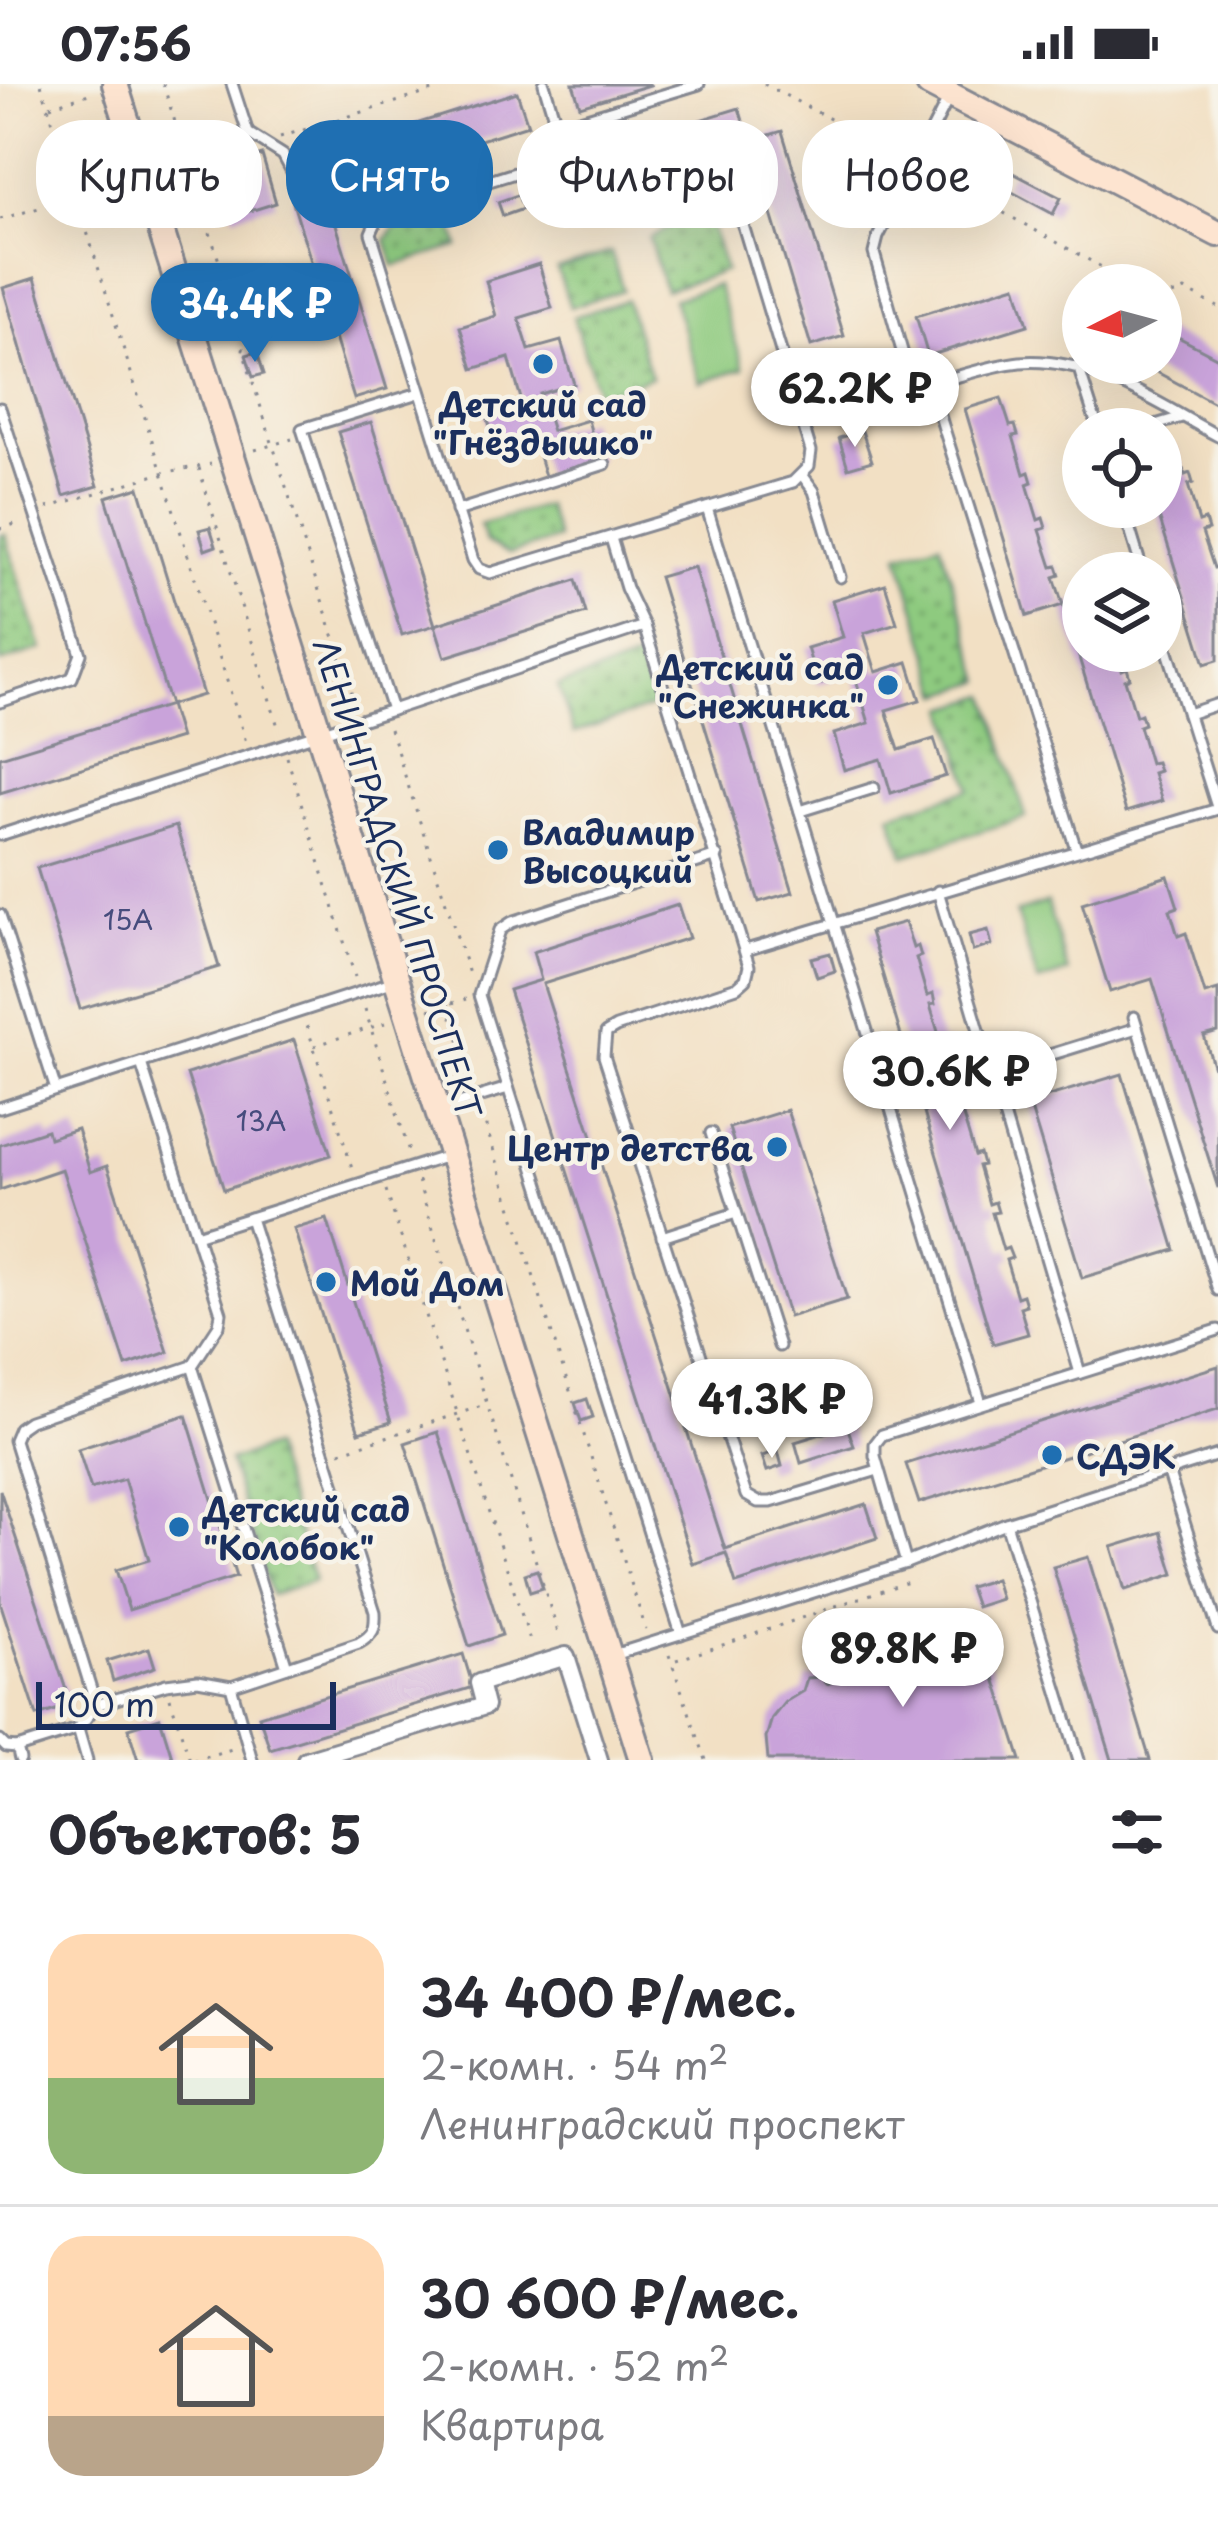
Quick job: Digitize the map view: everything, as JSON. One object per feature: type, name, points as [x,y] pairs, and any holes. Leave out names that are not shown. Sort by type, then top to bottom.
[{"type":"main road","name":"ЛЕНИНГРАДСКИЙ ПРОСПЕКТ","points":[[115,85],[642,1760]]},
{"type":"main road","points":[[940,89],[1218,234]]},
{"type":"street","points":[[306,1760],[485,1706],[479,1684],[566,1656],[599,1760]]},
{"type":"lane","points":[[232,84],[241,120]]},
{"type":"lane","points":[[544,84],[555,120]]},
{"type":"lane","points":[[583,120],[699,84]]},
{"type":"lane","points":[[930,120],[940,89]]},
{"type":"lane","points":[[262,142],[286,158]]},
{"type":"lane","points":[[517,172],[389,212],[377,220],[371,233],[473,560],[490,573],[803,476]]},
{"type":"lane","points":[[744,228],[811,451],[803,476]]},
{"type":"lane","points":[[883,228],[874,253],[908,372],[930,384],[1022,362],[1062,367]]},
{"type":"lane","points":[[798,406],[908,372]]},
{"type":"lane","points":[[930,384],[1076,849]]},
{"type":"lane","points":[[1120,384],[1165,408]]},
{"type":"lane","points":[[392,710],[302,429],[419,393]]},
{"type":"lane","points":[[0,408],[81,654],[72,678],[0,702]]},
{"type":"lane","points":[[1182,417],[1218,436]]},
{"type":"lane","points":[[457,511],[605,464]]},
{"type":"lane","points":[[803,476],[814,491],[840,577]]},
{"type":"lane","points":[[707,508],[981,1403]]},
{"type":"lane","points":[[611,538],[644,626],[746,950],[746,980],[616,1027],[606,1033],[603,1044],[746,1495],[771,1502],[878,1470]]},
{"type":"lane","points":[[0,835],[644,626]]},
{"type":"lane","points":[[746,950],[1217,808],[1175,672]]},
{"type":"lane","points":[[1188,713],[1218,704]]},
{"type":"lane","points":[[800,811],[874,788]]},
{"type":"lane","points":[[681,1634],[479,995],[500,930],[512,922],[717,856]]},
{"type":"lane","points":[[938,892],[1080,1373]]},
{"type":"lane","points":[[0,915],[56,1090]]},
{"type":"lane","points":[[0,1108],[397,980]]},
{"type":"lane","points":[[992,1073],[1136,1023],[1218,1290]]},
{"type":"lane","points":[[96,1706],[14,1440],[29,1421],[192,1366],[219,1325],[220,1313],[141,1063]]},
{"type":"lane","points":[[437,1109],[508,1088]]},
{"type":"lane","points":[[711,1133],[778,1346]]},
{"type":"lane","points":[[196,1235],[452,1155]]},
{"type":"lane","points":[[662,1237],[736,1213]]},
{"type":"lane","points":[[0,1741],[19,1754],[78,1729],[96,1706],[166,1684],[198,1680],[231,1686],[358,1643],[376,1627],[250,1218]]},
{"type":"lane","points":[[906,1563],[878,1470],[875,1444],[881,1435],[1218,1330]]},
{"type":"lane","points":[[192,1366],[287,1667]]},
{"type":"lane","points":[[610,1656],[906,1563],[1006,1522],[1218,1455]]},
{"type":"lane","points":[[1168,1471],[1218,1629]]},
{"type":"lane","points":[[1006,1522],[1079,1760]]},
{"type":"lane","points":[[231,1686],[252,1760]]},
{"type":"lane","points":[[78,1729],[88,1760]]},
{"type":"path","points":[[41,84],[52,120]]},
{"type":"path","points":[[163,84],[175,120]]},
{"type":"path","points":[[262,142],[456,84]]},
{"type":"path","points":[[764,84],[832,120]]},
{"type":"path","points":[[48,107],[115,85]]},
{"type":"path","points":[[0,219],[36,209]]},
{"type":"path","points":[[1013,218],[1096,264]]},
{"type":"path","points":[[86,228],[250,755]]},
{"type":"path","points":[[209,228],[244,340],[243,351],[357,709],[389,725],[476,996]]},
{"type":"path","points":[[1182,291],[1218,307]]},
{"type":"path","points":[[0,529],[162,473],[199,468],[304,436]]},
{"type":"path","points":[[199,468],[563,1649]]},
{"type":"path","points":[[448,1004],[642,1625],[674,1660],[706,1760]]},
{"type":"path","points":[[302,1011],[358,1185]]},
{"type":"path","points":[[314,1046],[339,1038]]},
{"type":"path","points":[[382,1177],[538,1665]]},
{"type":"path","points":[[326,1456],[487,1404]]},
{"type":"path","points":[[674,1660],[915,1580]]},
{"type":"path","points":[[166,1684],[192,1760],[248,1744]]},
{"type":"green space","points":[[395,228],[453,228],[459,246],[394,266],[386,240]]},
{"type":"green space","points":[[669,228],[712,228],[725,271],[665,290],[649,238]]},
{"type":"green space","points":[[611,252],[623,290],[570,307],[557,269]]},
{"type":"green space","points":[[717,285],[744,368],[700,382],[673,299]]},
{"type":"green space","points":[[626,300],[651,377],[598,394],[573,317]]},
{"type":"green space","points":[[546,505],[557,539],[509,554],[486,542],[480,525]]},
{"type":"green space","points":[[5,534],[42,649],[0,663],[0,536]]},
{"type":"green space","points":[[940,542],[983,681],[942,694],[899,554]]},
{"type":"green space","points":[[639,659],[655,706],[574,733],[558,686]]},
{"type":"green space","points":[[988,695],[1026,817],[904,855],[891,814],[971,789],[947,708]]},
{"type":"green space","points":[[1047,903],[1068,972],[1038,982],[1016,913]]},
{"type":"green space","points":[[271,1447],[314,1581],[271,1595],[229,1461]]},
{"type":"building","points":[[573,84],[649,84],[650,85],[580,106]]},
{"type":"building","points":[[517,92],[526,120],[517,120],[517,128],[493,136],[493,120],[428,120]]},
{"type":"building","points":[[739,108],[743,120],[700,120]]},
{"type":"building","points":[[782,131],[802,197],[802,228],[811,228],[844,336],[811,346],[775,228],[778,132]]},
{"type":"building","points":[[262,155],[276,203],[262,207]]},
{"type":"building","points":[[1013,173],[1061,198],[1053,214],[1013,192]]},
{"type":"building","points":[[517,195],[517,211],[503,216],[498,202]]},
{"type":"building","points":[[301,228],[337,228],[387,389],[354,399]]},
{"type":"building","points":[[539,264],[552,308],[519,318],[529,350],[561,341],[574,384],[540,394],[552,431],[588,420],[599,460],[545,476],[535,443],[498,454],[486,413],[522,402],[509,358],[473,369],[460,327],[496,316],[486,281]]},
{"type":"building","points":[[35,278],[98,486],[64,496],[3,288]]},
{"type":"building","points":[[1016,285],[1028,325],[928,356],[916,316]]},
{"type":"building","points":[[1182,339],[1218,358],[1218,405],[1179,384]]},
{"type":"building","points":[[257,352],[264,374],[253,377],[246,355]]},
{"type":"building","points":[[1001,398],[1010,426],[1015,425],[1018,435],[1013,436],[1024,474],[1029,472],[1032,482],[1027,484],[1038,520],[1043,518],[1046,528],[1040,530],[1052,567],[1057,566],[1060,575],[1054,577],[1062,605],[1027,616],[965,409]]},
{"type":"building","points":[[371,422],[435,625],[402,635],[338,432]]},
{"type":"building","points":[[862,431],[872,461],[848,468],[839,438]]},
{"type":"building","points":[[1182,466],[1185,475],[1190,473],[1193,483],[1188,485],[1199,522],[1205,520],[1208,530],[1202,532],[1214,568],[1218,567],[1218,660],[1205,664],[1182,590],[1182,552],[1170,552],[1163,528],[1182,528]]},
{"type":"building","points":[[139,487],[203,695],[170,705],[106,497]]},
{"type":"building","points":[[210,527],[216,546],[205,550],[199,530]]},
{"type":"building","points":[[694,567],[793,892],[759,902],[659,577]]},
{"type":"building","points":[[576,580],[586,613],[445,657],[435,625]]},
{"type":"building","points":[[885,584],[897,623],[864,633],[876,672],[908,662],[920,700],[886,710],[899,750],[934,739],[946,776],[891,793],[881,759],[844,770],[834,734],[869,723],[854,673],[818,684],[807,648],[843,637],[832,600]]},
{"type":"building","points":[[1083,672],[1128,672],[1130,678],[1125,680],[1136,716],[1141,714],[1144,724],[1139,726],[1150,763],[1156,762],[1159,771],[1153,773],[1162,801],[1126,812]]},
{"type":"building","points":[[170,705],[180,738],[0,793],[0,757]]},
{"type":"building","points":[[176,826],[219,967],[80,1009],[37,868]]},
{"type":"building","points":[[1168,876],[1178,907],[1170,910],[1178,936],[1186,933],[1205,994],[1218,990],[1218,1032],[1204,1036],[1218,1081],[1218,1188],[1152,979],[1110,992],[1082,903]]},
{"type":"building","points":[[678,905],[689,938],[543,984],[725,1549],[866,1504],[877,1538],[736,1584],[726,1553],[693,1564],[509,990],[541,980],[533,952]]},
{"type":"building","points":[[905,922],[913,948],[918,946],[921,956],[916,958],[927,996],[933,994],[935,1004],[930,1005],[941,1042],[946,1040],[949,1050],[944,1052],[955,1089],[960,1087],[964,1097],[958,1099],[975,1156],[980,1154],[983,1165],[978,1166],[989,1204],[995,1202],[998,1212],[992,1213],[1003,1250],[1008,1248],[1012,1258],[1006,1260],[1017,1297],[1023,1295],[1026,1305],[1020,1307],[1028,1334],[993,1344],[870,932]]},
{"type":"building","points":[[988,930],[992,945],[973,951],[969,935]]},
{"type":"building","points":[[830,953],[835,971],[817,977],[811,958]]},
{"type":"building","points":[[294,1040],[331,1155],[224,1190],[187,1074]]},
{"type":"building","points":[[1122,1074],[1175,1250],[1082,1278],[1029,1102]]},
{"type":"building","points":[[787,1110],[847,1299],[789,1317],[729,1128]]},
{"type":"building","points":[[77,1129],[90,1172],[107,1166],[168,1352],[126,1366],[62,1169],[0,1190],[0,1145],[47,1130],[49,1138]]},
{"type":"building","points":[[327,1219],[391,1422],[359,1432],[294,1229]]},
{"type":"building","points":[[1218,1366],[1218,1409],[919,1503],[906,1464]]},
{"type":"building","points":[[587,1399],[593,1417],[581,1421],[575,1403]]},
{"type":"building","points":[[186,1415],[236,1577],[129,1610],[116,1570],[149,1560],[124,1479],[91,1489],[78,1449]]},
{"type":"building","points":[[847,1426],[854,1446],[801,1463],[795,1442]]},
{"type":"building","points":[[438,1432],[502,1635],[469,1646],[405,1443]]},
{"type":"building","points":[[778,1451],[782,1466],[767,1471],[762,1456]]},
{"type":"building","points":[[0,1490],[71,1705],[37,1716],[0,1602]]},
{"type":"building","points":[[1161,1532],[1174,1574],[1125,1590],[1112,1547]]},
{"type":"building","points":[[1088,1557],[1150,1760],[1112,1760],[1053,1567]]},
{"type":"building","points":[[537,1570],[543,1588],[530,1592],[525,1574]]},
{"type":"building","points":[[995,1579],[1001,1599],[976,1607],[969,1587]]},
{"type":"building","points":[[977,1621],[1021,1760],[768,1760],[766,1738],[772,1718],[803,1691],[807,1678],[821,1677],[827,1684],[917,1655],[913,1641]]},
{"type":"building","points":[[149,1648],[155,1667],[113,1681],[107,1661]]},
{"type":"building","points":[[463,1654],[473,1687],[270,1749],[259,1716]]},
{"type":"building","points":[[160,1718],[173,1760],[138,1760],[128,1728]]},
{"type":"place","name":"Детский сад \"Гнёздышко\"","points":[[543,364]]},
{"type":"place","name":"Детский сад \"Снежинка\"","points":[[888,685]]},
{"type":"place","name":"Владимир Высоцкий","points":[[498,850]]},
{"type":"place","name":"Центр детства","points":[[777,1147]]},
{"type":"place","name":"Мой Дом","points":[[326,1282]]},
{"type":"place","name":"СДЭК","points":[[1052,1455]]},
{"type":"place","name":"Детский сад \"Колобок\"","points":[[179,1527]]}]
